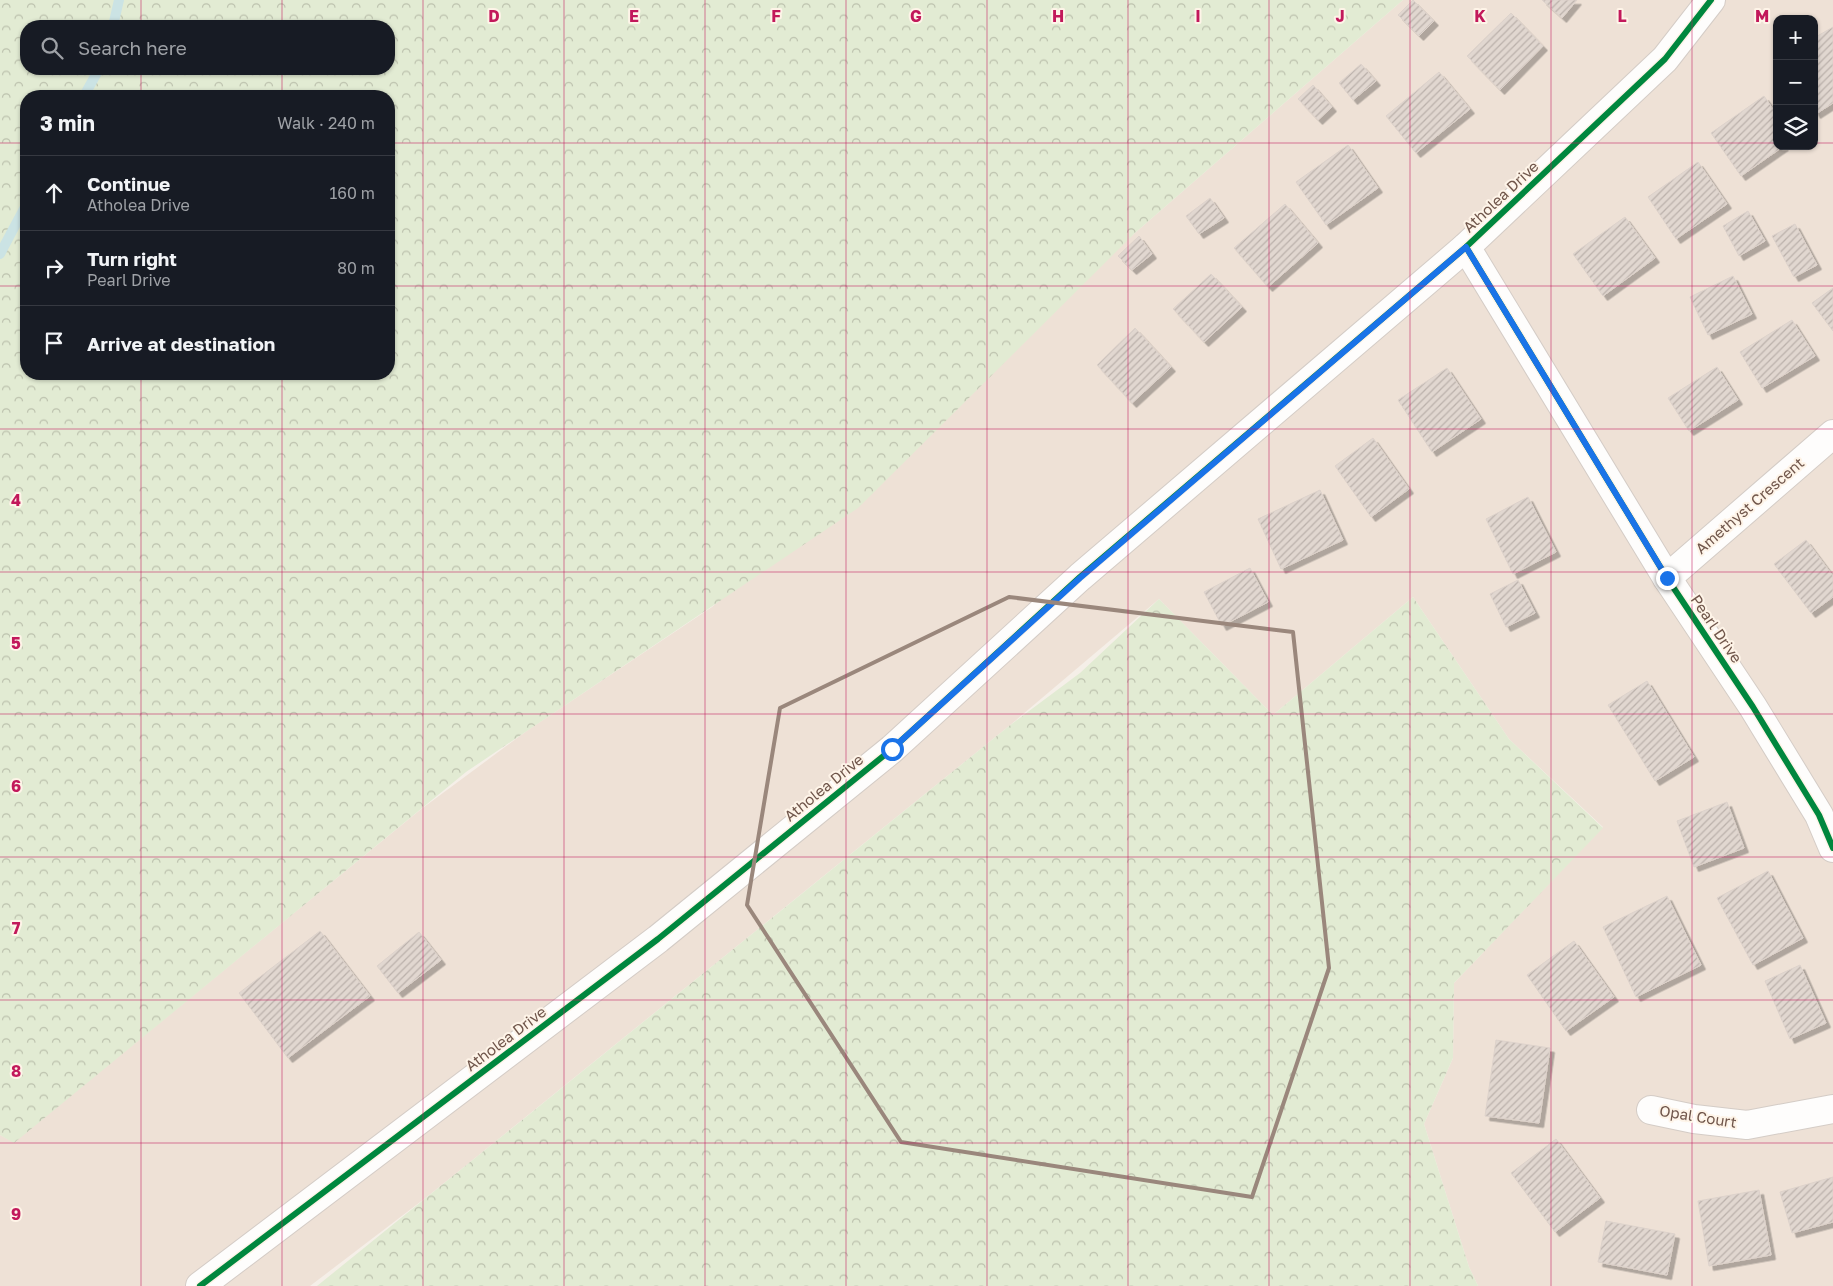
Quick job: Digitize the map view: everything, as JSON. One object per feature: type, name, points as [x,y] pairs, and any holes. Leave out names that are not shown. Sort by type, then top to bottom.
[{"type":"street","name":"Atholea Drive","points":[[200,1286],[658,939],[892,749],[1080,578],[1466,247],[1665,59],[1710,0]]},
{"type":"street","name":"Pearl Drive","points":[[1466,247],[1667,578],[1753,708],[1819,815],[1833,848]]},
{"type":"street","name":"Amethyst Crescent","points":[[1667,578],[1833,434]]},
{"type":"street","name":"Opal Court","points":[[1651,1110],[1694,1119],[1747,1125],[1833,1109]]},
{"type":"highlighted area","points":[[1009,597],[1293,632],[1329,968],[1252,1197],[901,1142],[747,905],[780,708]]},
{"type":"shaded area","points":[[1403,0],[1833,0],[1833,1286],[1478,1286],[1469,1267],[1424,1124],[1453,1058],[1454,983],[1603,827],[1509,739],[1413,597],[1273,715],[1159,599],[1009,726],[428,1196],[310,1286],[0,1286],[0,1135],[14,1142],[420,810],[528,730],[712,607],[1136,232]]},
{"type":"green space","points":[[0,0],[1403,0],[1136,232],[858,508],[466,772],[14,1143],[0,1135]]},
{"type":"green space","points":[[1413,597],[1509,739],[1603,828],[1454,983],[1453,1058],[1424,1124],[1469,1267],[1478,1286],[317,1286],[1009,726],[1080,673],[1159,599],[1273,715]]},
{"type":"building","points":[[1413,0],[1434,21],[1419,36],[1398,15]]},
{"type":"building","points":[[1542,0],[1577,0],[1562,18]]},
{"type":"building","points":[[1511,13],[1543,46],[1500,90],[1467,56]]},
{"type":"building","points":[[1833,27],[1833,103],[1818,113],[1818,60],[1818,36]]},
{"type":"building","points":[[1361,64],[1376,81],[1353,100],[1339,83]]},
{"type":"building","points":[[1439,72],[1470,109],[1416,153],[1386,116]]},
{"type":"building","points":[[1313,85],[1332,107],[1318,120],[1298,99]]},
{"type":"building","points":[[1764,96],[1773,109],[1773,150],[1778,150],[1741,176],[1711,133]]},
{"type":"building","points":[[1348,145],[1378,188],[1326,225],[1296,182]]},
{"type":"building","points":[[1698,162],[1727,204],[1676,239],[1648,197]]},
{"type":"building","points":[[1210,198],[1224,218],[1199,234],[1186,216]]},
{"type":"building","points":[[1285,204],[1318,243],[1268,287],[1234,248]]},
{"type":"building","points":[[1748,211],[1765,241],[1739,256],[1723,226]]},
{"type":"building","points":[[1625,217],[1655,258],[1603,296],[1573,254]]},
{"type":"building","points":[[1795,224],[1817,265],[1794,277],[1772,236]]},
{"type":"building","points":[[1139,236],[1152,254],[1132,270],[1118,256]]},
{"type":"building","points":[[1211,274],[1242,307],[1204,342],[1173,309]]},
{"type":"building","points":[[1733,276],[1752,314],[1708,335],[1690,297]]},
{"type":"building","points":[[1833,288],[1833,331],[1812,303]]},
{"type":"building","points":[[1792,320],[1815,356],[1762,388],[1740,352]]},
{"type":"building","points":[[1135,328],[1171,367],[1132,403],[1097,365]]},
{"type":"building","points":[[1717,367],[1738,400],[1689,431],[1668,398]]},
{"type":"building","points":[[1447,368],[1481,419],[1432,452],[1398,400]]},
{"type":"building","points":[[1373,438],[1409,489],[1371,517],[1335,466]]},
{"type":"building","points":[[1320,490],[1343,540],[1281,569],[1258,519]]},
{"type":"building","points":[[1528,497],[1556,552],[1513,574],[1486,519]]},
{"type":"building","points":[[1806,540],[1833,576],[1833,597],[1811,613],[1774,564]]},
{"type":"building","points":[[1250,568],[1268,602],[1222,626],[1204,592]]},
{"type":"building","points":[[1518,580],[1535,613],[1506,627],[1490,594]]},
{"type":"building","points":[[1647,681],[1694,757],[1655,781],[1608,705]]},
{"type":"building","points":[[1727,802],[1744,848],[1694,867],[1677,821]]},
{"type":"building","points":[[1768,871],[1803,938],[1753,965],[1717,898]]},
{"type":"building","points":[[1667,896],[1701,965],[1636,997],[1603,927]]},
{"type":"building","points":[[320,931],[370,996],[288,1058],[239,993]]},
{"type":"building","points":[[419,932],[441,960],[398,993],[377,966]]},
{"type":"building","points":[[1574,941],[1614,997],[1566,1031],[1527,975]]},
{"type":"building","points":[[1800,965],[1826,1023],[1790,1039],[1765,981]]},
{"type":"building","points":[[1496,1040],[1550,1048],[1539,1123],[1485,1116]]},
{"type":"building","points":[[1556,1139],[1600,1198],[1555,1232],[1511,1173]]},
{"type":"building","points":[[1833,1177],[1833,1222],[1792,1233],[1780,1192]]},
{"type":"building","points":[[1759,1190],[1771,1255],[1709,1266],[1698,1201]]},
{"type":"building","points":[[1606,1221],[1675,1234],[1667,1275],[1598,1262]]},
{"type":"waterway","points":[[114,20],[119,0]]},
{"type":"waterway","points":[[87,90],[96,75]]},
{"type":"waterway","points":[[0,254],[20,216]]},
{"type":"cycle path","points":[[200,1286],[658,939],[892,749],[1080,577],[1466,247],[1665,59],[1711,0]]},
{"type":"cycle path","points":[[1466,247],[1667,578],[1753,707],[1819,815],[1833,848]]},
{"type":"route","points":[[892,749],[1080,578],[1466,247],[1667,578]]}]
